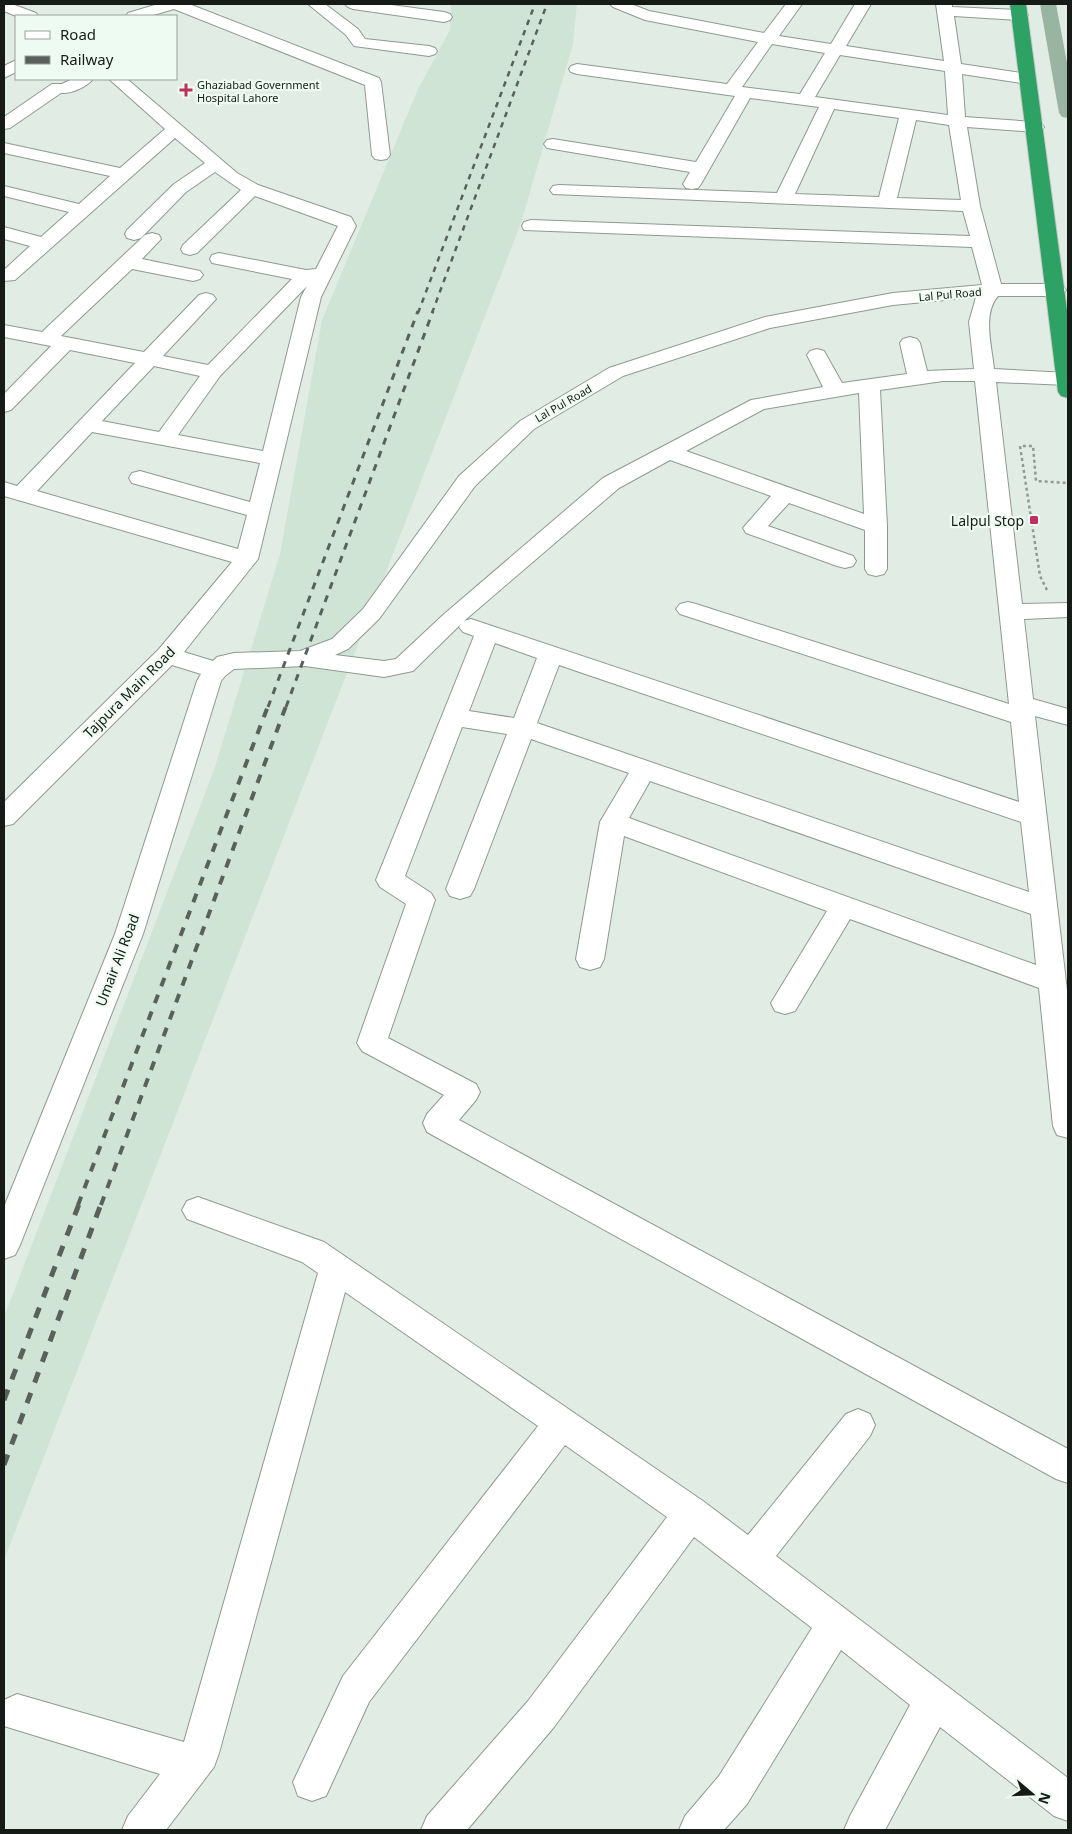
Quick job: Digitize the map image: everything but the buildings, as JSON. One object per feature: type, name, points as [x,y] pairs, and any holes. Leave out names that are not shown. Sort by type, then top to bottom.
[{"type":"highway","points":[[1019,9],[1067,386]]},
{"type":"street","points":[[137,15],[175,4],[373,82],[382,155]]},
{"type":"street","points":[[316,4],[352,32],[360,43],[429,51]]},
{"type":"street","points":[[353,4],[444,17]]},
{"type":"street","points":[[618,4],[645,15],[679,22],[1028,79]]},
{"type":"street","points":[[685,195],[701,168],[738,91],[768,38],[794,4]]},
{"type":"street","points":[[805,100],[863,4]]},
{"type":"street","points":[[4,6],[27,15]]},
{"type":"street","points":[[1019,9],[944,7],[953,68],[957,121],[971,206],[993,290],[984,301],[979,322],[1068,1126]]},
{"type":"street","points":[[679,22],[691,10]]},
{"type":"street","points":[[4,73],[15,66]]},
{"type":"street","points":[[577,69],[957,121],[1034,127]]},
{"type":"street","points":[[4,124],[58,88],[64,89],[83,80]]},
{"type":"street","points":[[118,80],[214,165],[231,177],[252,189],[344,222],[347,226],[314,275],[213,372],[165,439]]},
{"type":"street","points":[[783,199],[829,103]]},
{"type":"street","points":[[886,203],[909,114]]},
{"type":"street","points":[[8,276],[175,129]]},
{"type":"street","points":[[553,144],[620,175],[685,195],[971,206]]},
{"type":"street","points":[[6,148],[124,174]]},
{"type":"street","points":[[4,406],[55,341],[127,262],[143,236],[180,188],[214,165]]},
{"type":"street","points":[[559,190],[620,175],[701,168]]},
{"type":"street","points":[[190,249],[252,189]]},
{"type":"street","points":[[4,191],[83,210]]},
{"type":"street","points":[[531,226],[979,242]]},
{"type":"street","points":[[4,233],[44,244],[46,242]]},
{"type":"street","points":[[219,259],[314,275]]},
{"type":"street","points":[[127,262],[193,275]]},
{"type":"street","points":[[13,492],[247,560],[311,297],[314,275]]},
{"type":"street","name":"Lal Pul Road","points":[[216,670],[226,662],[303,659],[340,644],[372,614],[467,481],[527,425],[616,372],[765,323],[893,299],[993,290],[1056,290]]},
{"type":"street","points":[[13,492],[88,425],[206,299]]},
{"type":"street","points":[[4,331],[213,372]]},
{"type":"street","points":[[910,343],[918,378]]},
{"type":"street","points":[[817,354],[836,391]]},
{"type":"street","points":[[303,659],[384,669],[404,665],[452,620],[611,483],[758,404],[869,385],[949,375],[984,375],[1067,386]]},
{"type":"street","points":[[869,385],[876,526],[876,569]]},
{"type":"street","points":[[88,425],[272,459]]},
{"type":"street","points":[[668,452],[876,526]]},
{"type":"street","points":[[140,478],[258,512]]},
{"type":"street","points":[[785,494],[754,528],[845,561]]},
{"type":"street","name":"Tajpura Main Road","points":[[4,817],[168,655],[247,560]]},
{"type":"street","points":[[688,609],[1022,711],[1068,717]]},
{"type":"street","points":[[1012,612],[1062,610]]},
{"type":"street","points":[[452,620],[1033,816]]},
{"type":"street","points":[[487,632],[390,880],[421,900],[372,1043],[466,1092],[438,1124],[1068,1467]]},
{"type":"street","points":[[460,889],[551,654]]},
{"type":"street","points":[[168,655],[216,670]]},
{"type":"street","name":"Umair Ali Road","points":[[4,1245],[11,1210],[129,934],[209,680],[216,670]]},
{"type":"street","points":[[455,717],[523,728],[1044,908]]},
{"type":"street","points":[[590,958],[613,822],[644,769]]},
{"type":"street","points":[[613,822],[1052,982]]},
{"type":"street","points":[[785,1003],[844,906]]},
{"type":"street","points":[[198,1210],[312,1252],[336,1268],[691,1513],[1068,1802]]},
{"type":"street","points":[[142,1830],[200,1752],[336,1268]]},
{"type":"street","points":[[312,1782],[356,1689],[561,1423]]},
{"type":"street","points":[[752,1560],[858,1425]]},
{"type":"street","points":[[441,1830],[541,1714],[691,1513]]},
{"type":"street","points":[[698,1830],[733,1790],[836,1624]]},
{"type":"street","points":[[864,1830],[934,1699]]},
{"type":"street","points":[[17,1714],[192,1764]]},
{"type":"path","points":[[1062,610],[1040,576],[1020,446],[1033,446],[1036,481],[1068,483]]},
{"type":"shaded area","points":[[451,4],[577,4],[573,44],[521,223],[4,1560],[4,1317],[214,770],[280,554],[322,320],[418,89],[450,30]]},
{"type":"waterway","points":[[1048,4],[1068,113]]},
{"type":"railway","points":[[418,313],[535,4]]},
{"type":"railway","points":[[432,313],[547,4]]},
{"type":"railway","points":[[268,707],[418,311]]},
{"type":"railway","points":[[286,707],[433,311]]},
{"type":"railway","points":[[78,1205],[268,706]]},
{"type":"railway","points":[[101,1205],[286,706]]},
{"type":"railway","points":[[4,1400],[79,1204]]},
{"type":"railway","points":[[4,1465],[101,1204]]},
{"type":"place","name":"Ghaziabad Government Hospital Lahore","points":[[186,90]]},
{"type":"place","name":"Lalpul Stop","points":[[1034,520]]}]
